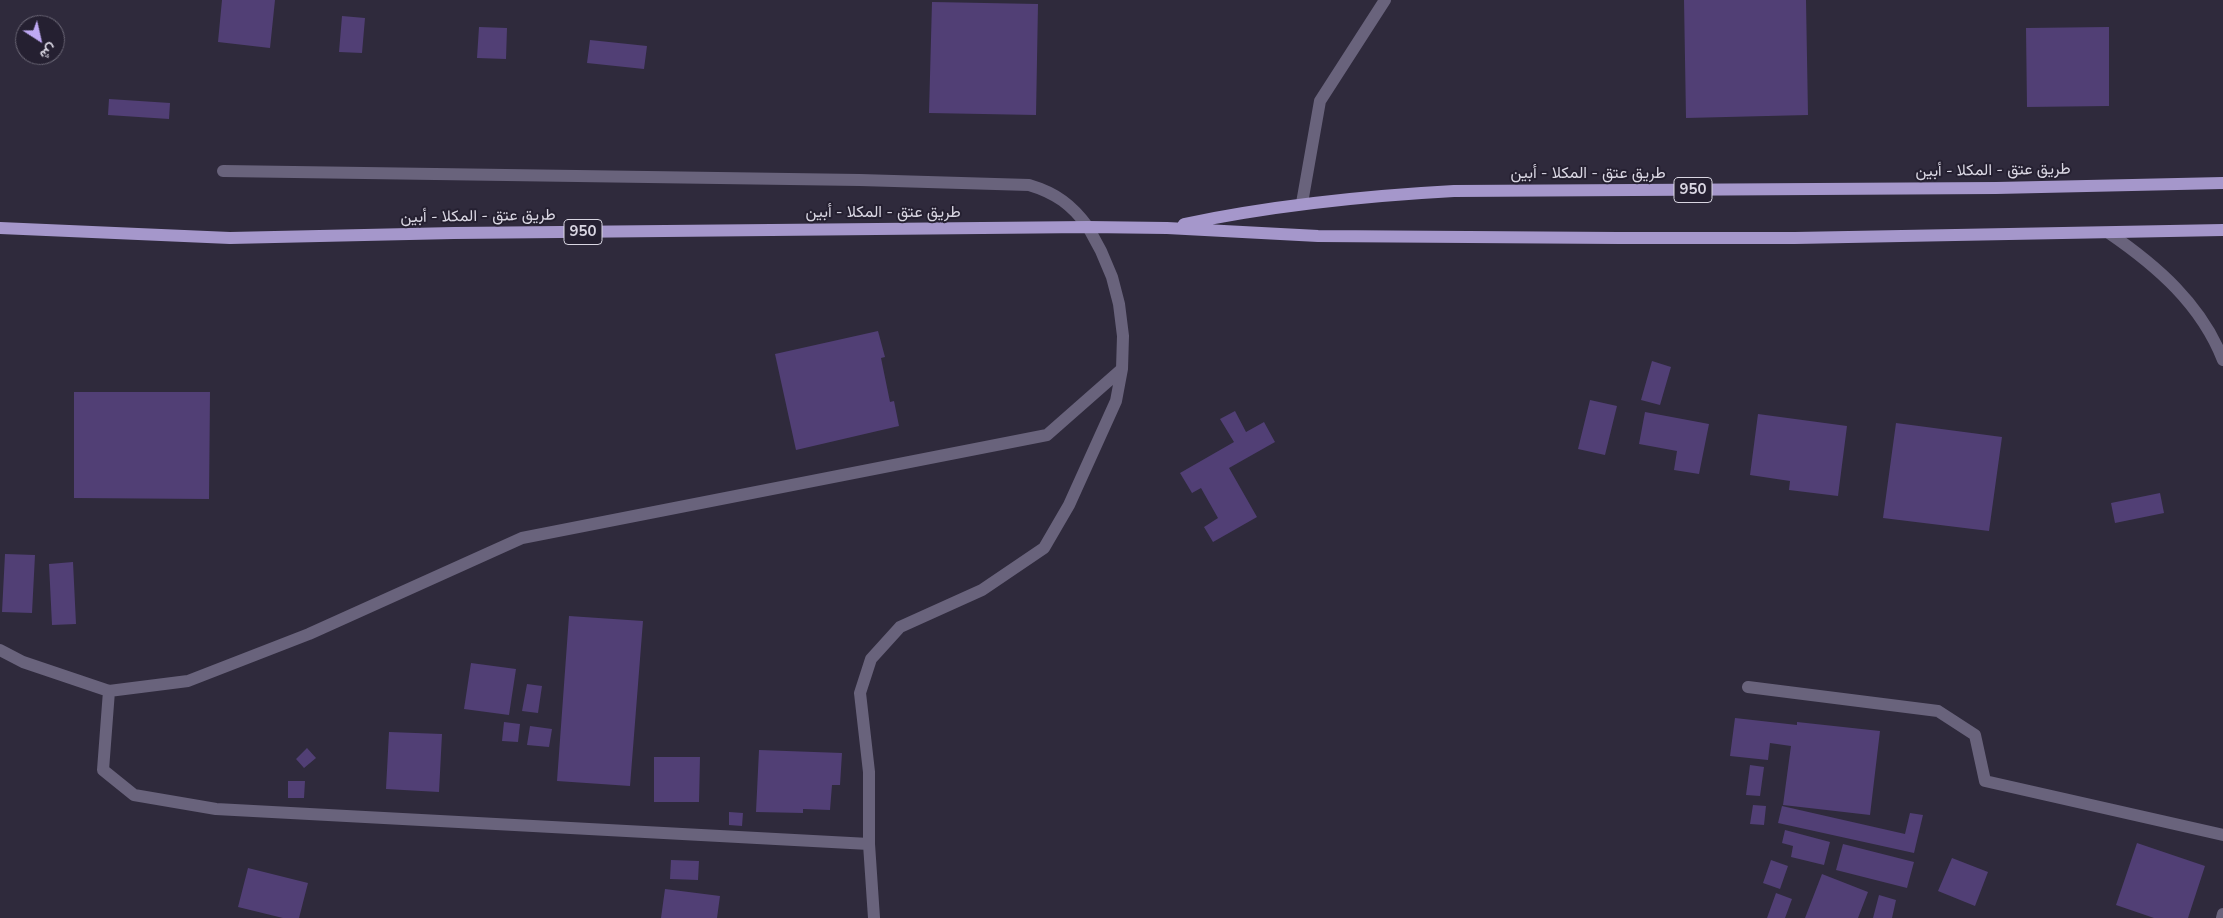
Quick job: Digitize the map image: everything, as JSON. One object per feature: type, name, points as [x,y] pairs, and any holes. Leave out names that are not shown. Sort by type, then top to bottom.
[{"type":"main road","name":"طريق عتق - المكلا - أبين","points":[[1167,228],[1302,203],[1370,196],[1454,191],[1996,188],[2223,183]]},
{"type":"main road","name":"طريق عتق - المكلا - أبين","points":[[0,228],[230,238],[454,233],[1088,227],[1167,228],[1318,236],[1618,238],[2223,230]]},
{"type":"street","points":[[1302,203],[1320,101],[1385,0]]},
{"type":"street","points":[[223,171],[860,180],[1029,185],[1047,190],[1063,199],[1077,212],[1088,227],[1105,260],[1119,304],[1123,336],[1122,369],[1116,400],[1069,505],[1044,548],[982,590],[900,628],[871,659],[860,693],[869,772],[869,844],[874,918]]},
{"type":"street","points":[[2109,233],[2140,254],[2169,279],[2190,303],[2203,322],[2223,360]]},
{"type":"street","points":[[0,650],[24,662],[109,691],[188,682],[309,634],[522,538],[1047,435],[1122,369]]},
{"type":"street","points":[[1748,686],[1938,711],[1975,735],[1985,781],[2223,835]]},
{"type":"street","points":[[109,691],[104,770],[134,795],[216,809],[869,844]]},
{"type":"street","points":[[2222,918],[2223,914]]},
{"type":"building","points":[[222,0],[275,0],[270,48],[218,42]]},
{"type":"building","points":[[1684,0],[1806,0],[1808,115],[1686,118]]},
{"type":"building","points":[[932,2],[1038,4],[1036,115],[929,113]]},
{"type":"building","points":[[342,16],[365,18],[362,53],[339,52]]},
{"type":"building","points":[[479,27],[507,28],[506,59],[477,58]]},
{"type":"building","points":[[2109,27],[2109,106],[2027,107],[2026,28]]},
{"type":"building","points":[[590,40],[647,46],[644,69],[587,63]]},
{"type":"building","points":[[109,99],[170,103],[169,119],[108,115]]},
{"type":"building","points":[[878,331],[885,357],[881,358],[890,402],[894,401],[899,426],[796,450],[775,354]]},
{"type":"building","points":[[1652,361],[1671,367],[1660,405],[1641,400]]},
{"type":"building","points":[[74,392],[210,392],[209,499],[74,498]]},
{"type":"building","points":[[1590,400],[1617,406],[1605,455],[1578,449]]},
{"type":"building","points":[[1235,411],[1246,432],[1264,422],[1275,442],[1229,468],[1257,517],[1213,542],[1204,527],[1218,518],[1201,488],[1192,493],[1180,473],[1234,442],[1220,419]]},
{"type":"building","points":[[1645,412],[1709,424],[1699,474],[1674,470],[1677,451],[1639,444]]},
{"type":"building","points":[[1758,414],[1847,426],[1838,496],[1789,490],[1790,481],[1750,475]]},
{"type":"building","points":[[1896,423],[2002,437],[1989,531],[1883,518]]},
{"type":"building","points":[[2160,493],[2164,513],[2115,523],[2111,503]]},
{"type":"building","points":[[5,554],[35,555],[32,613],[2,612]]},
{"type":"building","points":[[73,562],[76,624],[52,625],[49,564]]},
{"type":"building","points":[[569,616],[643,621],[630,786],[557,781]]},
{"type":"building","points":[[471,663],[516,669],[509,715],[464,709]]},
{"type":"building","points":[[527,684],[542,686],[538,713],[522,711]]},
{"type":"building","points":[[1735,718],[1797,725],[1797,722],[1880,731],[1870,815],[1783,805],[1791,746],[1770,743],[1768,760],[1730,756]]},
{"type":"building","points":[[504,722],[520,724],[518,742],[502,741]]},
{"type":"building","points":[[530,726],[552,729],[549,747],[527,745]]},
{"type":"building","points":[[389,732],[442,734],[439,792],[386,789]]},
{"type":"building","points":[[307,748],[316,758],[304,768],[296,759]]},
{"type":"building","points":[[759,750],[842,753],[840,785],[832,785],[830,810],[803,809],[803,813],[756,812]]},
{"type":"building","points":[[654,757],[700,757],[699,802],[654,802]]},
{"type":"building","points":[[1750,765],[1764,767],[1760,796],[1746,795]]},
{"type":"building","points":[[288,781],[305,781],[304,798],[288,798]]},
{"type":"building","points":[[1753,805],[1766,806],[1764,825],[1750,824]]},
{"type":"building","points":[[1782,806],[1905,834],[1910,813],[1923,815],[1914,853],[1778,823]]},
{"type":"building","points":[[729,812],[743,813],[742,826],[729,825]]},
{"type":"building","points":[[1785,830],[1830,842],[1824,865],[1791,857],[1793,846],[1782,843]]},
{"type":"building","points":[[2137,843],[2205,866],[2188,918],[2154,918],[2116,905]]},
{"type":"building","points":[[1843,844],[1914,862],[1907,888],[1836,870]]},
{"type":"building","points":[[1952,858],[1988,872],[1975,906],[1938,891]]},
{"type":"building","points":[[671,860],[699,861],[698,880],[670,879]]},
{"type":"building","points":[[1771,860],[1788,866],[1780,889],[1763,883]]},
{"type":"building","points":[[248,868],[308,883],[299,918],[283,918],[238,907]]},
{"type":"building","points":[[1822,874],[1868,892],[1858,918],[1805,918]]},
{"type":"building","points":[[665,889],[720,896],[717,918],[661,918]]},
{"type":"building","points":[[1776,893],[1792,899],[1785,918],[1767,918]]},
{"type":"building","points":[[1879,895],[1896,900],[1892,918],[1873,918]]}]
